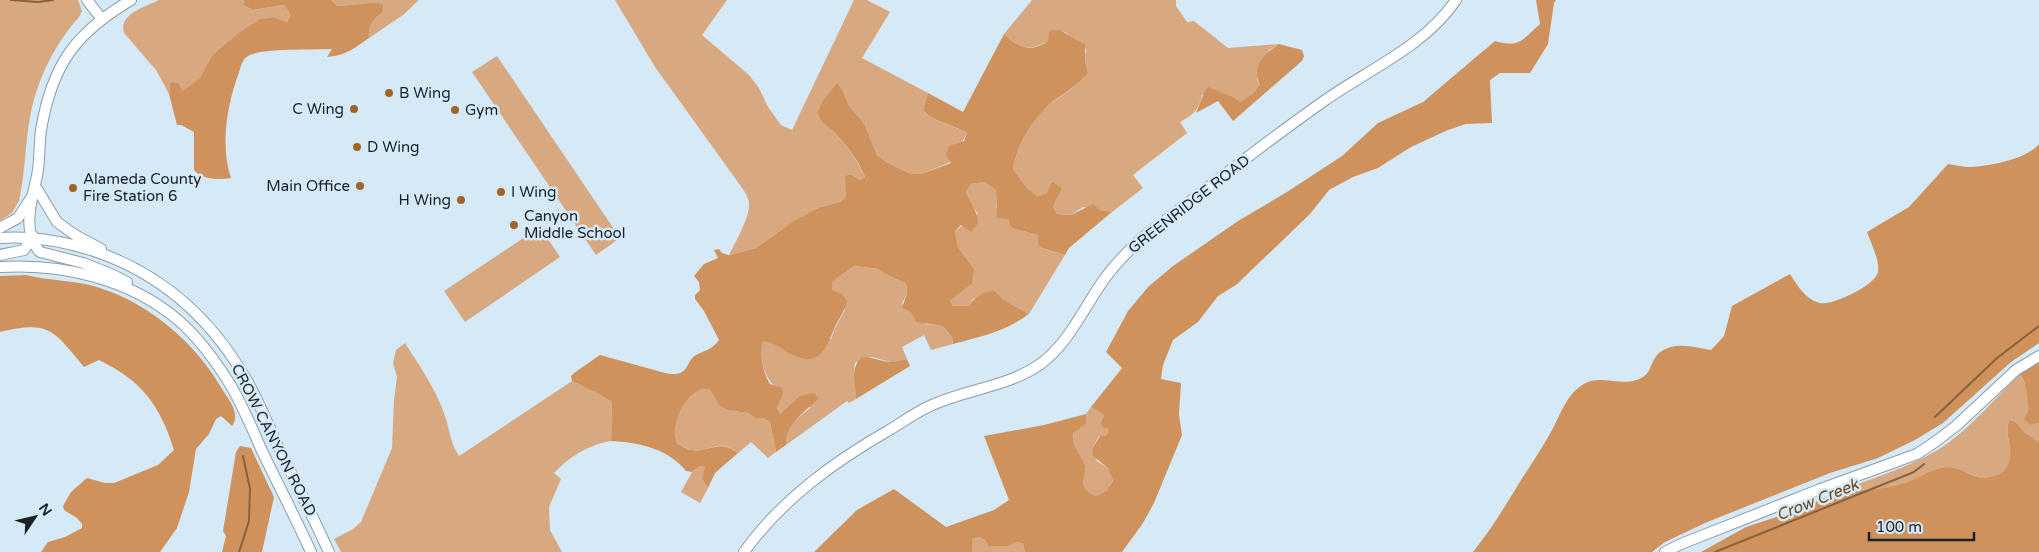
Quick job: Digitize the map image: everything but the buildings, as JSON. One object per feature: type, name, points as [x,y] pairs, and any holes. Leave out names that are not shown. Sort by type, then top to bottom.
[{"type":"main road","points":[[87,0],[101,18]]},
{"type":"main road","points":[[0,255],[24,250],[36,230],[34,189],[45,109],[54,83],[70,51],[101,18],[130,0]]},
{"type":"main road","name":"GREENRIDGE ROAD","points":[[744,552],[773,518],[817,477],[843,458],[935,403],[1011,379],[1039,364],[1058,347],[1104,280],[1124,255],[1141,239],[1323,102],[1363,74],[1406,49],[1442,18],[1456,0]]},
{"type":"main road","points":[[0,228],[18,218],[34,189]]},
{"type":"main road","points":[[34,189],[57,222],[114,258]]},
{"type":"main road","name":"CROW CANYON ROAD","points":[[0,238],[31,239],[77,246],[114,258],[152,278],[180,299],[213,330],[244,375],[329,551]]},
{"type":"main road","points":[[31,239],[40,252],[83,263],[111,274],[135,286],[146,298]]},
{"type":"main road","name":"CROW CANYON ROAD","points":[[0,267],[35,267],[79,273],[117,284],[146,298],[168,312],[206,350],[229,383],[311,552]]},
{"type":"main road","points":[[1665,552],[1818,490],[1917,454],[1956,426],[2016,370],[2039,356]]},
{"type":"shaded area","points":[[0,0],[78,0],[82,11],[54,51],[42,76],[30,117],[19,201],[12,213],[0,221]]},
{"type":"shaded area","points":[[159,0],[244,0],[243,5],[253,10],[284,5],[291,15],[287,22],[274,17],[260,19],[241,31],[211,57],[200,78],[183,92],[170,83],[169,94],[156,70],[124,33],[123,26],[125,21],[134,12]]},
{"type":"shaded area","points":[[244,0],[331,0],[337,6],[383,4],[382,13],[370,26],[369,38],[345,53],[327,57],[332,49],[288,50],[254,53],[246,57],[242,63],[231,98],[226,125],[226,152],[231,178],[221,179],[201,176],[194,170],[194,132],[181,125],[177,125],[169,94],[170,83],[178,83],[183,91],[200,78],[211,57],[241,31],[260,19],[274,17],[287,22],[291,15],[284,5],[253,10],[243,5]]},
{"type":"shaded area","points":[[331,0],[419,0],[403,15],[369,38],[369,30],[372,23],[382,13],[363,4],[336,6]]},
{"type":"shaded area","points":[[615,0],[727,0],[702,35],[749,75],[781,125],[792,130],[854,0],[867,0],[890,12],[862,58],[928,93],[923,110],[938,120],[967,133],[951,162],[921,174],[909,173],[886,162],[877,155],[865,125],[848,104],[843,91],[831,91],[817,114],[847,147],[865,177],[860,180],[851,174],[846,176],[845,198],[840,202],[820,207],[795,220],[756,248],[729,255],[748,212],[749,201],[747,196],[655,67]]},
{"type":"shaded area","points":[[1032,0],[1176,0],[1176,6],[1187,22],[1194,21],[1228,48],[1279,44],[1269,50],[1257,79],[1260,85],[1252,94],[1240,102],[1218,92],[1202,95],[1195,112],[1180,122],[1187,133],[1133,175],[1143,188],[1112,212],[1083,207],[1071,215],[1057,214],[1053,207],[1058,197],[1047,193],[1038,196],[1027,188],[1013,169],[1020,146],[1028,130],[1038,117],[1048,106],[1078,84],[1088,73],[1085,60],[1086,49],[1065,32],[1034,47],[1020,46],[1004,34]]},
{"type":"shaded area","points":[[1536,0],[1556,0],[1548,44],[1530,73],[1500,73],[1490,80],[1492,123],[1466,124],[1448,130],[1411,147],[1378,168],[1353,177],[1329,190],[1310,214],[1236,285],[1218,296],[1198,322],[1173,340],[1163,365],[1161,379],[1181,383],[1179,414],[1182,435],[1154,503],[1143,523],[1122,552],[1025,552],[1023,544],[1018,542],[1008,546],[988,546],[985,540],[980,537],[972,539],[972,552],[814,552],[857,510],[894,489],[946,527],[994,510],[1009,500],[984,436],[1044,425],[1086,414],[1086,424],[1073,433],[1074,444],[1086,466],[1083,484],[1087,491],[1096,496],[1106,491],[1113,481],[1108,468],[1093,456],[1092,449],[1100,436],[1106,436],[1109,429],[1102,427],[1101,422],[1104,415],[1091,407],[1122,368],[1106,352],[1128,311],[1148,287],[1173,266],[1238,221],[1342,156],[1378,123],[1423,102],[1495,41],[1510,44],[1520,41],[1540,24]]},
{"type":"shaded area","points":[[1058,30],[1085,44],[1085,60],[1088,73],[1078,84],[1048,106],[1038,117],[1028,130],[1020,146],[1013,169],[1027,188],[1038,196],[1047,193],[1052,182],[1062,188],[1053,207],[1057,214],[1071,215],[1093,204],[1100,210],[1112,212],[1069,248],[1065,255],[1038,245],[1038,235],[1011,228],[1008,219],[997,218],[996,190],[984,182],[971,184],[966,192],[975,211],[978,223],[971,232],[961,225],[955,231],[958,247],[974,269],[972,283],[950,301],[953,306],[969,306],[979,295],[994,290],[1004,300],[1029,314],[1002,329],[953,344],[952,337],[943,326],[916,322],[911,312],[902,308],[907,293],[906,283],[891,277],[879,269],[854,266],[832,282],[832,290],[841,293],[847,301],[845,309],[826,346],[819,355],[808,359],[801,358],[774,344],[763,341],[762,358],[765,374],[770,384],[782,388],[783,395],[777,408],[780,414],[800,396],[814,393],[819,398],[792,424],[786,445],[776,452],[770,422],[763,418],[755,418],[748,413],[732,411],[720,406],[710,389],[699,390],[692,395],[679,414],[676,429],[677,443],[688,449],[704,450],[719,446],[738,453],[715,473],[708,488],[702,479],[705,467],[699,466],[692,472],[686,471],[671,457],[652,448],[632,443],[611,441],[612,402],[572,381],[571,376],[600,355],[665,373],[673,374],[683,371],[692,358],[711,348],[719,340],[704,311],[695,299],[695,295],[700,290],[699,282],[694,276],[704,264],[718,258],[714,250],[719,249],[722,253],[729,255],[756,248],[795,220],[820,207],[840,202],[845,198],[845,176],[851,174],[860,180],[865,177],[851,152],[817,113],[823,101],[837,83],[843,91],[848,104],[865,125],[877,155],[886,162],[909,173],[921,174],[951,163],[946,155],[949,146],[964,141],[967,133],[938,121],[923,110],[928,93],[963,112],[1004,34],[1020,46],[1031,48],[1048,41],[1049,31]]},
{"type":"shaded area","points":[[1279,44],[1302,50],[1304,56],[1302,61],[1233,121],[1218,101],[1196,113],[1208,87],[1233,97],[1240,102],[1252,94],[1260,85],[1257,72],[1260,61]]},
{"type":"shaded area","points":[[497,56],[620,238],[596,255],[472,72]]},
{"type":"shaded area","points":[[2039,144],[2039,343],[2011,362],[1943,423],[1915,440],[1878,458],[1830,473],[1705,523],[1665,542],[1652,552],[1473,552],[1497,519],[1540,451],[1565,404],[1578,388],[1591,381],[1628,382],[1643,377],[1657,355],[1669,347],[1690,346],[1711,350],[1724,336],[1732,306],[1790,274],[1810,299],[1820,303],[1834,301],[1853,294],[1870,283],[1878,272],[1876,257],[1867,232],[1909,207],[1948,164],[1971,167],[1998,163],[2026,154]]},
{"type":"shaded area","points":[[984,182],[996,190],[996,207],[1008,219],[1011,228],[1038,235],[1044,249],[1065,255],[1029,314],[1004,300],[994,290],[973,299],[969,306],[953,306],[950,301],[959,293],[974,269],[958,247],[955,231],[978,214],[966,192],[971,184]]},
{"type":"shaded area","points":[[540,227],[560,257],[465,322],[444,291]]},
{"type":"shaded area","points":[[854,266],[880,269],[891,277],[906,283],[907,293],[902,304],[926,324],[943,326],[952,337],[953,344],[931,350],[924,335],[902,347],[907,359],[894,363],[872,357],[855,363],[856,399],[849,403],[847,401],[786,445],[786,438],[790,427],[811,407],[788,407],[780,414],[777,408],[783,395],[771,383],[764,370],[762,357],[763,340],[776,343],[789,352],[831,339],[845,310],[841,293],[832,290],[832,282]]},
{"type":"shaded area","points":[[26,275],[97,287],[135,303],[169,326],[184,340],[211,372],[233,407],[235,417],[232,426],[221,416],[216,419],[209,434],[196,449],[189,492],[177,528],[160,552],[41,552],[48,542],[65,537],[82,528],[82,524],[77,518],[64,510],[63,506],[71,492],[87,478],[105,483],[114,483],[158,465],[174,450],[162,420],[147,396],[138,386],[114,368],[99,360],[84,367],[57,337],[41,328],[30,327],[0,332],[0,276]]},
{"type":"shaded area","points":[[405,343],[437,397],[459,456],[572,381],[612,402],[611,441],[595,445],[580,452],[566,461],[554,473],[561,479],[549,507],[550,530],[562,552],[341,552],[334,539],[353,529],[361,522],[392,448],[397,377],[393,363],[396,350]]},
{"type":"shaded area","points":[[862,357],[888,362],[907,359],[910,366],[856,399],[854,371]]},
{"type":"shaded area","points":[[2039,362],[2039,423],[2030,425],[2024,419],[2029,409],[2026,386],[2020,374]]},
{"type":"shaded area","points":[[2020,374],[2028,389],[2030,425],[2039,423],[2039,442],[2024,432],[2016,422],[2009,420],[2010,458],[2004,471],[1998,477],[1991,479],[1983,478],[1947,467],[1931,471],[1904,484],[1859,490],[1861,483],[1917,461],[1948,443]]},
{"type":"shaded area","points":[[710,389],[732,411],[748,413],[755,418],[763,418],[770,422],[776,452],[768,458],[751,442],[738,453],[724,446],[691,450],[677,443],[677,421],[683,407],[692,395],[698,391]]},
{"type":"shaded area","points":[[1091,407],[1104,415],[1101,422],[1109,429],[1106,437],[1099,436],[1092,449],[1097,461],[1108,468],[1113,481],[1106,491],[1096,496],[1087,491],[1083,484],[1086,466],[1074,444],[1073,432],[1086,424],[1086,414]]},
{"type":"shaded area","points":[[2009,420],[2016,422],[2024,432],[2039,442],[2039,552],[1701,552],[1746,527],[1807,507],[1819,500],[1861,483],[1859,490],[1899,485],[1936,469],[1947,467],[1953,467],[1981,478],[1999,474],[2004,471],[2010,457]]},
{"type":"shaded area","points":[[240,446],[251,448],[274,497],[262,552],[222,552],[226,536],[223,531],[236,452]]},
{"type":"shaded area","points":[[699,466],[706,467],[702,479],[708,488],[700,503],[681,492],[692,472]]},
{"type":"shaded area","points":[[980,537],[985,540],[988,546],[1008,546],[1018,542],[1023,544],[1025,552],[972,552],[972,539]]},
{"type":"waterway","points":[[11,0],[38,2],[53,0]]},
{"type":"waterway","name":"Crow Creek","points":[[1935,417],[1997,358],[2039,326]]},
{"type":"waterway","name":"Crow Creek","points":[[239,552],[249,521],[250,489],[243,456]]},
{"type":"waterway","name":"Crow Creek","points":[[1715,552],[1914,472],[1924,464]]},
{"type":"place","name":"B Wing","points":[[389,93]]},
{"type":"place","name":"C Wing","points":[[354,109]]},
{"type":"place","name":"Gym","points":[[455,110]]},
{"type":"place","name":"D Wing","points":[[357,147]]},
{"type":"place","name":"Main Office","points":[[360,186]]},
{"type":"place","name":"Alameda County Fire Station 6","points":[[73,188]]},
{"type":"place","name":"I Wing","points":[[501,192]]},
{"type":"place","name":"H Wing","points":[[461,200]]},
{"type":"place","name":"Canyon Middle School","points":[[514,225]]}]
